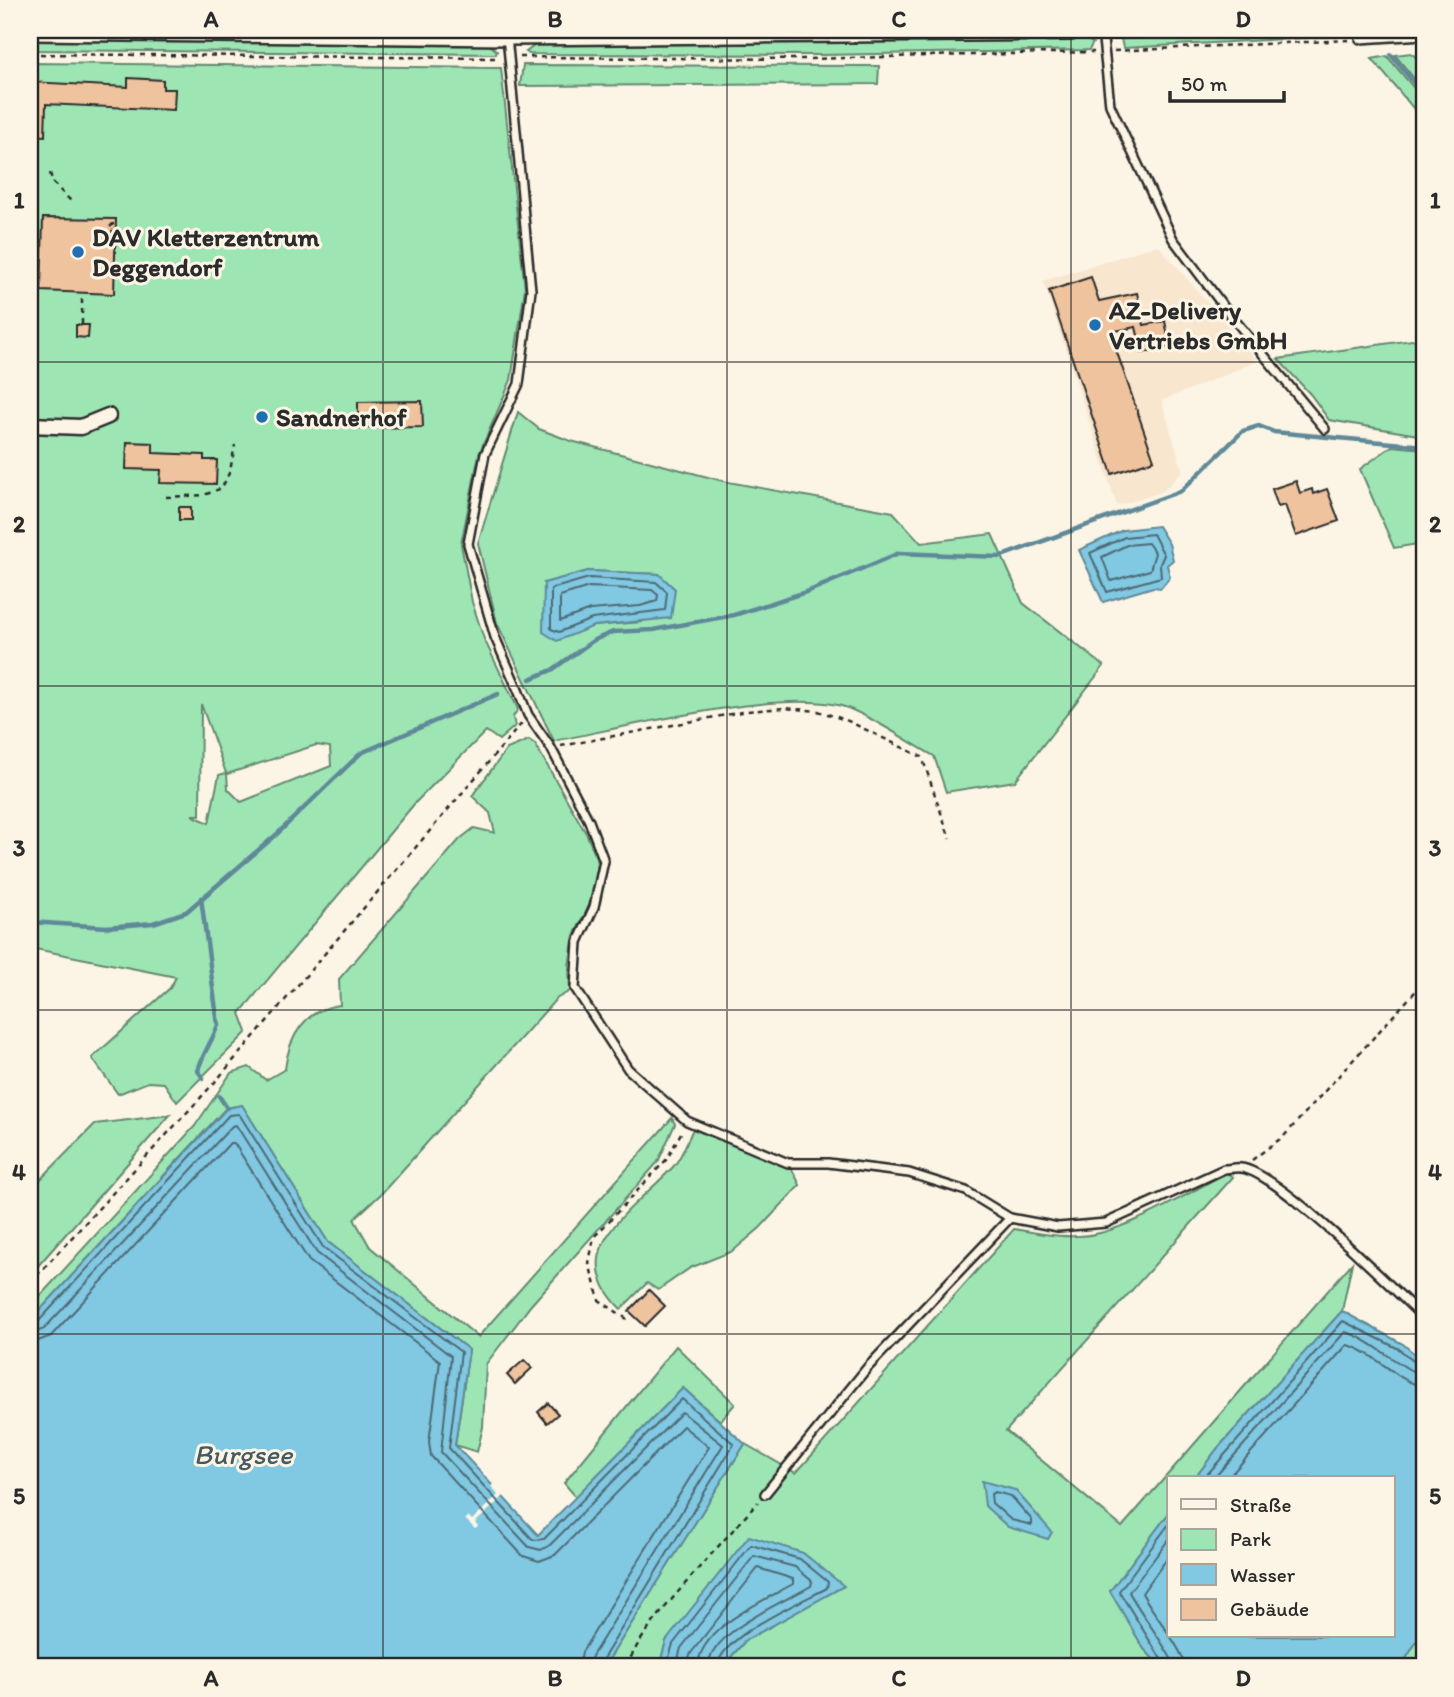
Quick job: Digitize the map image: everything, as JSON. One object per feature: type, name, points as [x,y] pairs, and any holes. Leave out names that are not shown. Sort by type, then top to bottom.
[{"type":"main road","points":[[30,30],[1070,30]]},
{"type":"street","points":[[30,425],[81,426],[108,416]]},
{"type":"lane","points":[[1102,30],[1110,106],[1173,239],[1224,307],[1325,429]]},
{"type":"lane","points":[[1360,30],[1360,39],[1424,36]]},
{"type":"lane","points":[[506,32],[531,289],[519,384],[485,454],[468,544],[495,637],[528,715],[551,748],[589,821],[604,861],[594,907],[578,942],[575,988],[628,1069],[687,1121],[788,1163],[828,1163],[909,1172],[966,1191],[1010,1218],[1058,1227],[1106,1223],[1224,1169],[1242,1167],[1271,1182],[1318,1220],[1424,1318]]},
{"type":"lane","points":[[765,1494],[867,1368],[1010,1218]]},
{"type":"path","points":[[1116,51],[1360,39]]},
{"type":"path","points":[[524,57],[806,59],[1097,52]]},
{"type":"path","points":[[30,54],[501,58]]},
{"type":"path","points":[[50,173],[54,183],[72,202]]},
{"type":"path","points":[[110,228],[113,224],[112,238],[121,238]]},
{"type":"path","points":[[82,298],[82,324]]},
{"type":"path","points":[[166,497],[204,495],[222,488],[230,471],[235,445]]},
{"type":"path","points":[[551,748],[747,711],[785,708],[818,711],[846,720],[922,757],[950,839]]},
{"type":"path","points":[[30,1283],[215,1082],[528,715]]},
{"type":"path","points":[[1242,1167],[1284,1136],[1424,982]]},
{"type":"path","points":[[627,1319],[599,1300],[589,1263],[594,1237],[667,1159],[687,1121]]},
{"type":"path","points":[[628,1667],[629,1657],[654,1622],[765,1494]]},
{"type":"shaded area","points":[[1158,245],[1258,361],[1162,401],[1183,472],[1162,492],[1117,506],[1043,281]]},
{"type":"green space","points":[[1334,30],[1338,36],[1123,48],[1121,39]]},
{"type":"green space","points":[[1082,37],[1093,43],[1089,50],[821,55],[526,52],[538,43]]},
{"type":"green space","points":[[30,40],[485,41],[497,51],[496,54],[30,50]]},
{"type":"green space","points":[[1411,53],[1424,64],[1424,91],[1395,55]]},
{"type":"green space","points":[[1387,56],[1424,100],[1424,121],[1372,59]]},
{"type":"green space","name":"Sandnerhof","points":[[30,63],[501,68],[525,289],[511,380],[479,454],[461,544],[472,602],[484,639],[518,709],[513,717],[515,726],[499,740],[486,731],[415,803],[240,1013],[247,1032],[177,1102],[164,1083],[148,1082],[118,1094],[92,1058],[170,988],[176,977],[30,948]],"holes":[[[201,704],[226,773],[219,775],[209,823],[192,815],[200,815]],[[316,745],[330,747],[331,766],[241,802],[228,789],[227,774]]]},
{"type":"green space","points":[[523,65],[879,66],[878,84],[520,86]]},
{"type":"green space","points":[[1419,339],[1424,347],[1424,436],[1329,420],[1311,395],[1278,359]]},
{"type":"green space","points":[[518,412],[539,429],[571,441],[723,481],[893,512],[921,543],[992,534],[1023,603],[1104,666],[1015,781],[946,792],[934,756],[861,714],[823,703],[789,702],[705,711],[554,741],[497,623],[478,543]],"holes":[[[588,571],[659,574],[642,622],[594,626],[544,583]]]},
{"type":"green space","points":[[1392,446],[1424,449],[1424,543],[1394,548],[1360,469]]},
{"type":"green space","points":[[529,740],[535,744],[587,835],[598,862],[592,901],[574,935],[569,966],[570,991],[556,999],[381,1194],[354,1219],[370,1247],[478,1337],[672,1118],[675,1124],[658,1162],[531,1305],[486,1364],[483,1427],[477,1452],[455,1445],[469,1350],[328,1242],[242,1105],[226,1108],[30,1321],[30,1307],[195,1126],[231,1073],[249,1067],[266,1080],[285,1069],[290,1046],[301,1026],[317,1012],[340,1005],[339,979],[460,839],[474,828],[495,833],[490,813],[472,796],[507,749]]},
{"type":"green space","points":[[170,1115],[30,1275],[30,1190],[95,1124]]},
{"type":"green space","points":[[693,1129],[791,1167],[800,1185],[760,1228],[733,1251],[690,1268],[658,1290],[647,1283],[621,1309],[605,1288],[599,1268],[601,1249],[623,1215],[676,1163]]},
{"type":"green space","points":[[1226,1173],[1233,1177],[1006,1431],[1122,1527],[1352,1263],[1342,1311],[1217,1449],[1197,1476],[1167,1476],[1167,1516],[1110,1591],[1144,1649],[1161,1667],[722,1667],[746,1640],[843,1586],[666,1641],[659,1667],[604,1667],[745,1444],[796,1473],[1014,1229],[1068,1236],[1100,1233],[1148,1215]]},
{"type":"green space","points":[[676,1346],[735,1404],[720,1421],[683,1388],[576,1497],[564,1483]]},
{"type":"green space","points":[[1424,1629],[1424,1667],[1401,1667]]},
{"type":"water","points":[[1158,526],[1169,544],[1173,560],[1167,565],[1170,577],[1161,588],[1153,587],[1103,602],[1079,550],[1123,530]]},
{"type":"water","points":[[588,571],[659,574],[675,589],[671,618],[594,626],[557,641],[543,632],[544,583]]},
{"type":"water","name":"Burgsee","points":[[242,1105],[328,1242],[469,1350],[455,1445],[538,1535],[683,1388],[745,1444],[604,1667],[30,1667],[30,1321],[227,1108]]},
{"type":"water","points":[[1342,1311],[1403,1344],[1424,1362],[1424,1629],[1401,1667],[1161,1667],[1144,1649],[1110,1591],[1167,1516],[1167,1638],[1394,1638],[1394,1476],[1197,1476],[1217,1449]]},
{"type":"water","points":[[982,1481],[1015,1490],[1052,1532],[1048,1539],[1008,1527],[985,1506]]},
{"type":"water","points":[[749,1536],[803,1553],[844,1586],[746,1640],[722,1667],[659,1667],[666,1641]]},
{"type":"pier","points":[[495,1483],[505,1495],[475,1523],[478,1527],[475,1529],[465,1519],[468,1516],[472,1520],[498,1495],[491,1486]]},
{"type":"building","points":[[128,78],[163,80],[163,89],[175,89],[174,110],[46,104],[45,136],[30,135],[30,82],[128,87]]},
{"type":"building","name":"DAV Kletterzentrum Deggendorf","points":[[43,218],[116,219],[114,294],[41,291]]},
{"type":"building","points":[[1091,277],[1099,301],[1137,293],[1144,325],[1165,321],[1170,347],[1142,353],[1136,327],[1110,332],[1154,460],[1112,474],[1049,291]]},
{"type":"building","points":[[76,325],[89,325],[88,338],[76,337]]},
{"type":"building","points":[[422,401],[423,427],[358,428],[358,402]]},
{"type":"building","points":[[127,442],[153,443],[153,453],[204,455],[204,460],[217,460],[216,484],[160,483],[161,470],[126,469]]},
{"type":"building","points":[[1296,481],[1300,493],[1312,489],[1313,494],[1327,489],[1339,521],[1296,536],[1285,505],[1278,507],[1272,489]]},
{"type":"building","points":[[179,507],[191,507],[191,520],[179,520]]},
{"type":"building","points":[[649,1290],[665,1306],[645,1326],[629,1311]]},
{"type":"building","points":[[524,1360],[532,1368],[515,1384],[507,1375]]},
{"type":"building","points":[[548,1403],[558,1414],[547,1423],[538,1412]]},
{"type":"waterway","points":[[1391,55],[1424,95]]},
{"type":"waterway","points":[[530,679],[552,670],[594,640],[613,632],[653,630],[734,615],[809,591],[899,553],[999,557],[1181,491],[1243,431],[1259,426],[1274,432],[1424,446]]},
{"type":"waterway","points":[[30,922],[106,927],[153,923],[186,912],[276,835],[361,753],[498,694]]},
{"type":"waterway","points":[[201,898],[218,1025],[198,1071],[203,1078]]},
{"type":"waterway","points":[[219,1096],[227,1108]]},
{"type":"place","name":"DAV Kletterzentrum Deggendorf","points":[[78,252]]},
{"type":"place","name":"AZ-Delivery Vertriebs GmbH","points":[[1095,325]]},
{"type":"place","name":"Sandnerhof","points":[[262,417]]}]
